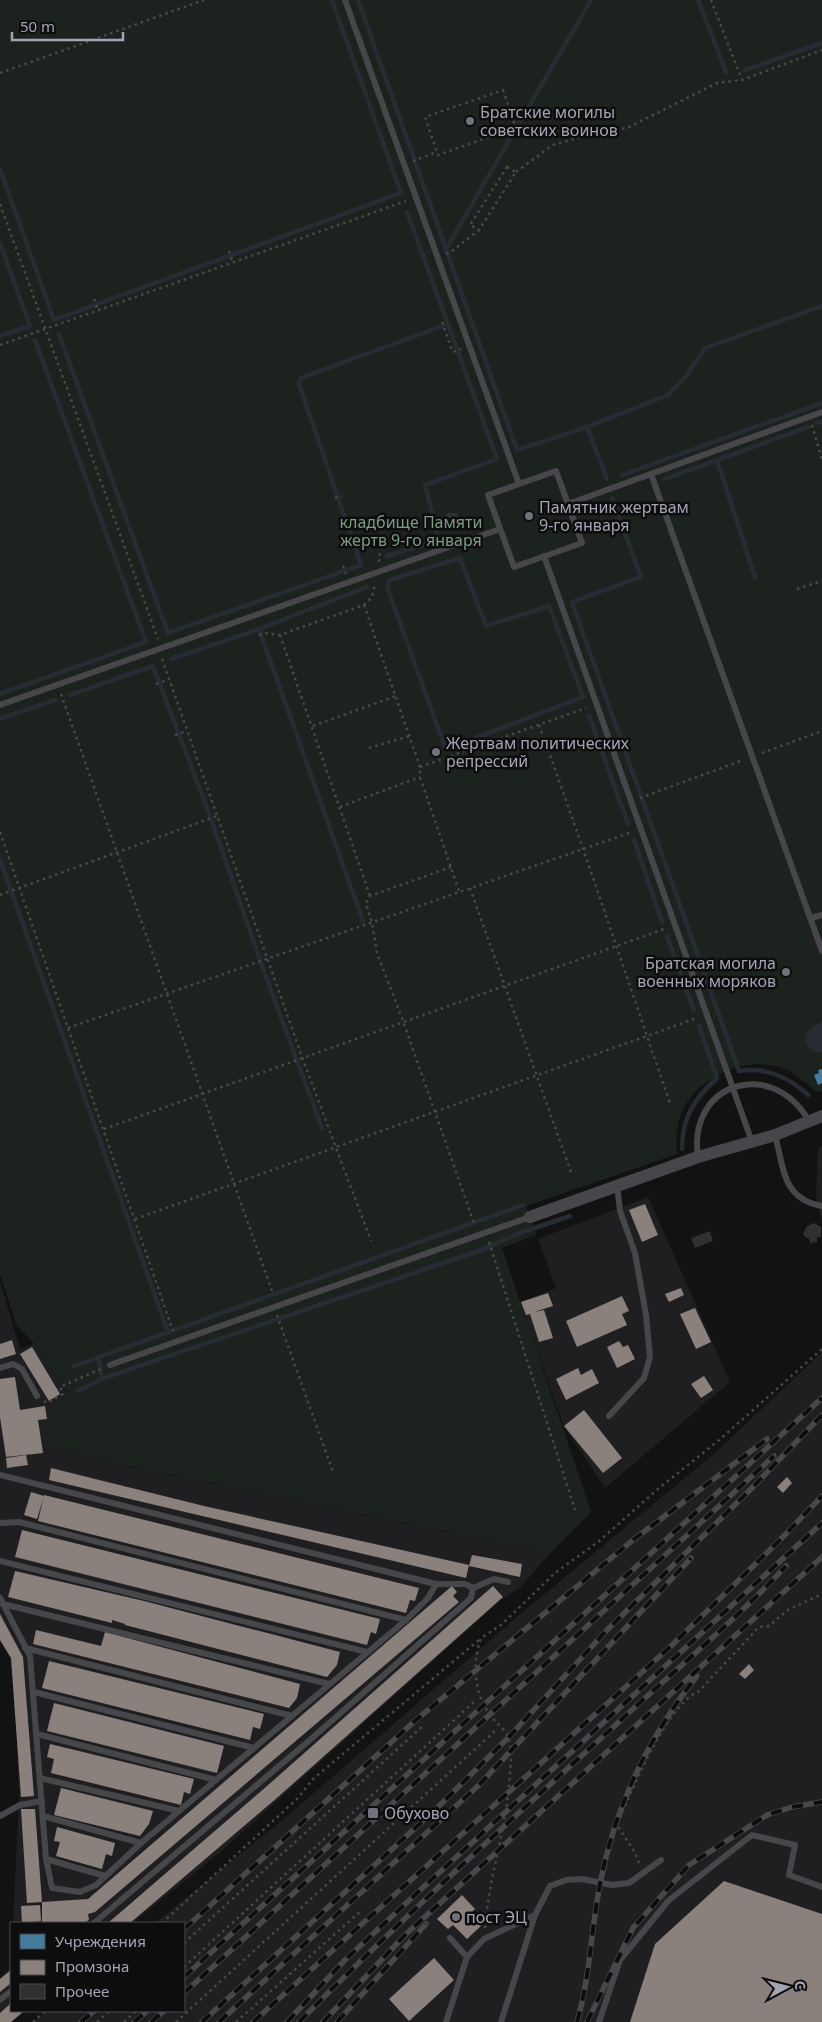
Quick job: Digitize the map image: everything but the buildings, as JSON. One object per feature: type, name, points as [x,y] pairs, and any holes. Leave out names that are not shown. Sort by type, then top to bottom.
[{"type":"street","points":[[530,1217],[698,1157],[775,1135],[822,1116]]},
{"type":"lane","points":[[345,0],[519,484]]},
{"type":"lane","points":[[568,504],[822,412]]},
{"type":"lane","points":[[556,471],[568,504],[582,542],[514,567],[488,496],[556,471]]},
{"type":"lane","points":[[651,474],[822,951]]},
{"type":"lane","points":[[0,706],[500,529]]},
{"type":"lane","points":[[544,556],[753,1142]]},
{"type":"lane","points":[[811,918],[822,915]]},
{"type":"lane","points":[[698,1157],[696,1136],[703,1116],[715,1099],[733,1088],[751,1084],[769,1086],[786,1093],[800,1105],[809,1121]]},
{"type":"lane","points":[[775,1135],[786,1179],[791,1191],[802,1200],[822,1206]]},
{"type":"lane","points":[[609,1416],[644,1378],[650,1357],[646,1315],[635,1253],[620,1211],[617,1185]]},
{"type":"lane","points":[[110,1366],[530,1217]]},
{"type":"lane","points":[[0,1368],[13,1364],[22,1369],[36,1396]]},
{"type":"lane","points":[[0,1475],[436,1584],[465,1584],[473,1588],[494,1579],[508,1582]]},
{"type":"lane","points":[[0,1523],[20,1522],[406,1620]]},
{"type":"lane","points":[[0,1560],[367,1652]]},
{"type":"lane","points":[[2,1601],[30,1656],[46,1859],[52,1888],[80,1892],[96,1885],[141,1843],[406,1620],[428,1598],[436,1584]]},
{"type":"lane","points":[[95,1922],[333,1720],[471,1598],[473,1588]]},
{"type":"lane","points":[[2,1601],[329,1684]]},
{"type":"lane","points":[[26,1648],[292,1716]]},
{"type":"lane","points":[[34,1692],[254,1748]]},
{"type":"lane","points":[[37,1734],[216,1780]]},
{"type":"lane","points":[[40,1778],[179,1811]]},
{"type":"lane","points":[[0,1816],[20,1805],[42,1801]]},
{"type":"lane","points":[[43,1816],[141,1843]]},
{"type":"lane","points":[[599,2022],[620,1960],[668,1900],[752,1835],[795,1846],[789,1875],[822,1887]]},
{"type":"lane","points":[[46,1859],[105,1876]]},
{"type":"lane","points":[[501,2022],[536,1915],[550,1886],[566,1880],[582,1880],[612,1885],[629,1883],[662,1860]]},
{"type":"lane","points":[[446,2022],[467,1957],[484,1939],[536,1915]]},
{"type":"lane","points":[[450,1938],[467,1957]]},
{"type":"lane","points":[[0,2000],[10,1992]]},
{"type":"path","points":[[0,72],[204,0]]},
{"type":"path","points":[[711,0],[742,80]]},
{"type":"path","points":[[452,251],[479,230],[516,172],[553,145],[598,132],[627,128],[717,83],[742,80],[822,50]]},
{"type":"path","points":[[503,90],[514,123],[509,130],[438,155],[438,152],[426,117],[503,90]]},
{"type":"path","points":[[412,162],[438,152]]},
{"type":"path","points":[[479,230],[470,225],[507,167],[516,172]]},
{"type":"path","points":[[0,345],[394,204],[417,199]]},
{"type":"path","points":[[0,204],[161,648],[162,663],[302,1057],[371,1241]]},
{"type":"path","points":[[229,251],[233,263]]},
{"type":"path","points":[[94,299],[98,311]]},
{"type":"path","points":[[442,322],[453,352],[463,349]]},
{"type":"path","points":[[809,417],[822,460]]},
{"type":"path","points":[[335,498],[342,496]]},
{"type":"path","points":[[343,566],[346,574]]},
{"type":"path","points":[[259,635],[265,633],[280,636],[364,605],[372,598],[378,572]]},
{"type":"path","points":[[797,589],[822,580]]},
{"type":"path","points":[[364,605],[410,736],[420,767],[420,777],[459,891]]},
{"type":"path","points":[[280,636],[370,896]]},
{"type":"path","points":[[156,684],[168,680]]},
{"type":"path","points":[[58,686],[272,1291]]},
{"type":"path","points":[[312,726],[396,696]]},
{"type":"path","points":[[420,767],[596,704]]},
{"type":"path","points":[[539,725],[584,849],[615,947],[671,1106]]},
{"type":"path","points":[[175,735],[187,731]]},
{"type":"path","points":[[637,799],[822,731]]},
{"type":"path","points":[[369,748],[410,736]]},
{"type":"path","points":[[340,807],[420,777]]},
{"type":"path","points":[[0,895],[217,816]]},
{"type":"path","points":[[68,1028],[168,995],[459,891],[641,829]]},
{"type":"path","points":[[0,832],[172,1327]]},
{"type":"path","points":[[451,867],[370,896],[366,903],[372,923],[377,953],[403,1021],[475,1227]]},
{"type":"path","points":[[470,888],[571,1172]]},
{"type":"path","points":[[104,1129],[675,925]]},
{"type":"path","points":[[136,1219],[707,1014]]},
{"type":"path","points":[[489,1244],[575,1510]]},
{"type":"path","points":[[277,1316],[333,1472]]},
{"type":"path","points":[[163,1922],[298,1798],[313,1778],[340,1754],[391,1716],[481,1638],[501,1625],[564,1565],[598,1542],[643,1501],[718,1441],[822,1349]]},
{"type":"path","points":[[36,1396],[47,1403],[63,1394],[60,1387],[97,1370]]},
{"type":"path","points":[[643,1874],[634,1851],[617,1826],[641,1768],[664,1729],[689,1695],[699,1692],[759,1628],[768,1626],[788,1610],[822,1594]]},
{"type":"path","points":[[481,1638],[477,1657],[477,1686],[484,1705],[509,1737],[511,1753],[510,1793],[486,1907],[484,1939]]},
{"type":"path","points":[[185,1966],[475,1700]]},
{"type":"path","points":[[185,1942],[424,1725]]},
{"type":"path","points":[[176,2022],[496,1730]]},
{"type":"path","points":[[236,2022],[362,1911]]},
{"type":"path","points":[[33,2022],[44,2012]]},
{"type":"path","points":[[97,2022],[108,2012]]},
{"type":"path","points":[[124,2022],[135,2012]]},
{"type":"shaded area","points":[[822,1022],[822,1052],[817,1053],[805,1041],[807,1032]]},
{"type":"shaded area","points":[[822,1146],[822,1220],[816,1199],[818,1147]]},
{"type":"shaded area","points":[[648,1197],[730,1382],[605,1488],[564,1427],[520,1302],[556,1288],[538,1239]]},
{"type":"shaded area","points":[[0,1281],[20,1350],[34,1343],[68,1394],[46,1409],[47,1445],[95,1459],[550,1553],[521,1587],[502,1599],[219,1853],[134,1922],[13,1922],[19,1797],[14,1664],[0,1642]]},
{"type":"shaded area","points":[[822,1352],[822,2022],[33,2022],[46,2012],[185,2012],[185,1922],[156,1922],[285,1818],[518,1616],[715,1453]]},
{"type":"shaded area","points":[[10,1969],[10,2012],[25,2012],[12,2022],[0,2022],[0,1977]]},
{"type":"green space","name":"кладбище Памяти жертв 9-го января","points":[[0,0],[822,0],[822,1091],[817,1092],[789,1071],[779,1067],[765,1064],[737,1067],[710,1080],[698,1089],[689,1100],[679,1122],[677,1154],[526,1206],[536,1235],[502,1248],[591,1512],[550,1553],[95,1459],[47,1445],[41,1421],[47,1420],[46,1409],[68,1393],[33,1342],[17,1326],[0,1274]]},
{"type":"waterway","points":[[0,169],[54,320],[401,193],[332,0]]},
{"type":"waterway","points":[[358,0],[517,450],[587,427],[607,479]]},
{"type":"waterway","points":[[446,249],[591,0]]},
{"type":"waterway","points":[[698,0],[726,72]]},
{"type":"waterway","points":[[745,70],[822,43]]},
{"type":"waterway","points":[[387,556],[439,540],[425,485],[497,459],[407,212]]},
{"type":"waterway","points":[[0,243],[30,326],[0,336]]},
{"type":"waterway","points":[[587,427],[668,395],[684,379],[705,348],[822,306]]},
{"type":"waterway","points":[[59,334],[168,633],[361,565],[299,384],[301,378],[448,324]]},
{"type":"waterway","points":[[0,694],[146,642],[35,340]]},
{"type":"waterway","points":[[622,475],[822,403]]},
{"type":"waterway","points":[[817,423],[822,422]]},
{"type":"waterway","points":[[665,479],[808,427]]},
{"type":"waterway","points":[[717,460],[755,577]]},
{"type":"waterway","points":[[612,498],[641,577],[572,602],[739,1071],[767,1072],[785,1078],[808,1095]]},
{"type":"waterway","points":[[445,747],[387,587],[390,580],[460,558],[486,626],[549,606],[583,697],[454,746]]},
{"type":"waterway","points":[[171,659],[259,629],[367,587]]},
{"type":"waterway","points":[[259,629],[363,921]]},
{"type":"waterway","points":[[70,695],[153,666],[210,816],[262,966],[322,1128]]},
{"type":"waterway","points":[[0,719],[55,700]]},
{"type":"waterway","points":[[589,716],[628,824]]},
{"type":"waterway","points":[[634,840],[662,922]]},
{"type":"waterway","points":[[0,859],[168,1332]]},
{"type":"waterway","points":[[667,936],[694,1011]]},
{"type":"waterway","points":[[682,1149],[687,1118],[696,1102],[717,1078],[699,1025]]},
{"type":"waterway","points":[[74,1366],[523,1205]]},
{"type":"waterway","points":[[77,1391],[104,1378],[482,1250],[517,1234],[570,1216]]},
{"type":"waterway","points":[[98,1357],[102,1379]]},
{"type":"railway","points":[[185,1976],[822,1398]]},
{"type":"railway","points":[[202,2022],[435,1810],[509,1737],[606,1631],[750,1490],[822,1415]]},
{"type":"railway","points":[[185,1928],[416,1720],[633,1540],[767,1439]]},
{"type":"railway","points":[[185,1992],[774,1456]]},
{"type":"railway","points":[[253,2022],[670,1647],[780,1540],[822,1496]]},
{"type":"railway","points":[[287,2022],[345,1960],[822,1523]]},
{"type":"railway","points":[[323,2022],[406,1934],[822,1557]]},
{"type":"railway","points":[[219,2022],[479,1785],[691,1558]]},
{"type":"railway","points":[[299,2022],[418,1906],[726,1625],[786,1566]]},
{"type":"railway","points":[[577,2022],[588,1971],[597,1901],[606,1855],[624,1800],[663,1724],[697,1676]]},
{"type":"railway","points":[[587,2022],[633,1928],[689,1865],[767,1815],[792,1807],[822,1802]]},
{"type":"railway","points":[[337,2022],[426,1924]]},
{"type":"railway","points":[[81,2022],[93,2012]]},
{"type":"railway","points":[[134,2022],[146,2012]]},
{"type":"railway","points":[[151,2022],[163,2012]]},
{"type":"place","name":"Братские могилы советских воинов","points":[[470,121]]},
{"type":"place","name":"Памятник жертвам 9-го января","points":[[529,516]]},
{"type":"place","name":"Жертвам политических репрессий","points":[[436,752]]},
{"type":"place","name":"Братская могила военных моряков","points":[[786,972]]},
{"type":"place","name":"Обухово","points":[[373,1813]]},
{"type":"place","name":"пост ЭЦ","points":[[456,1917]]}]
